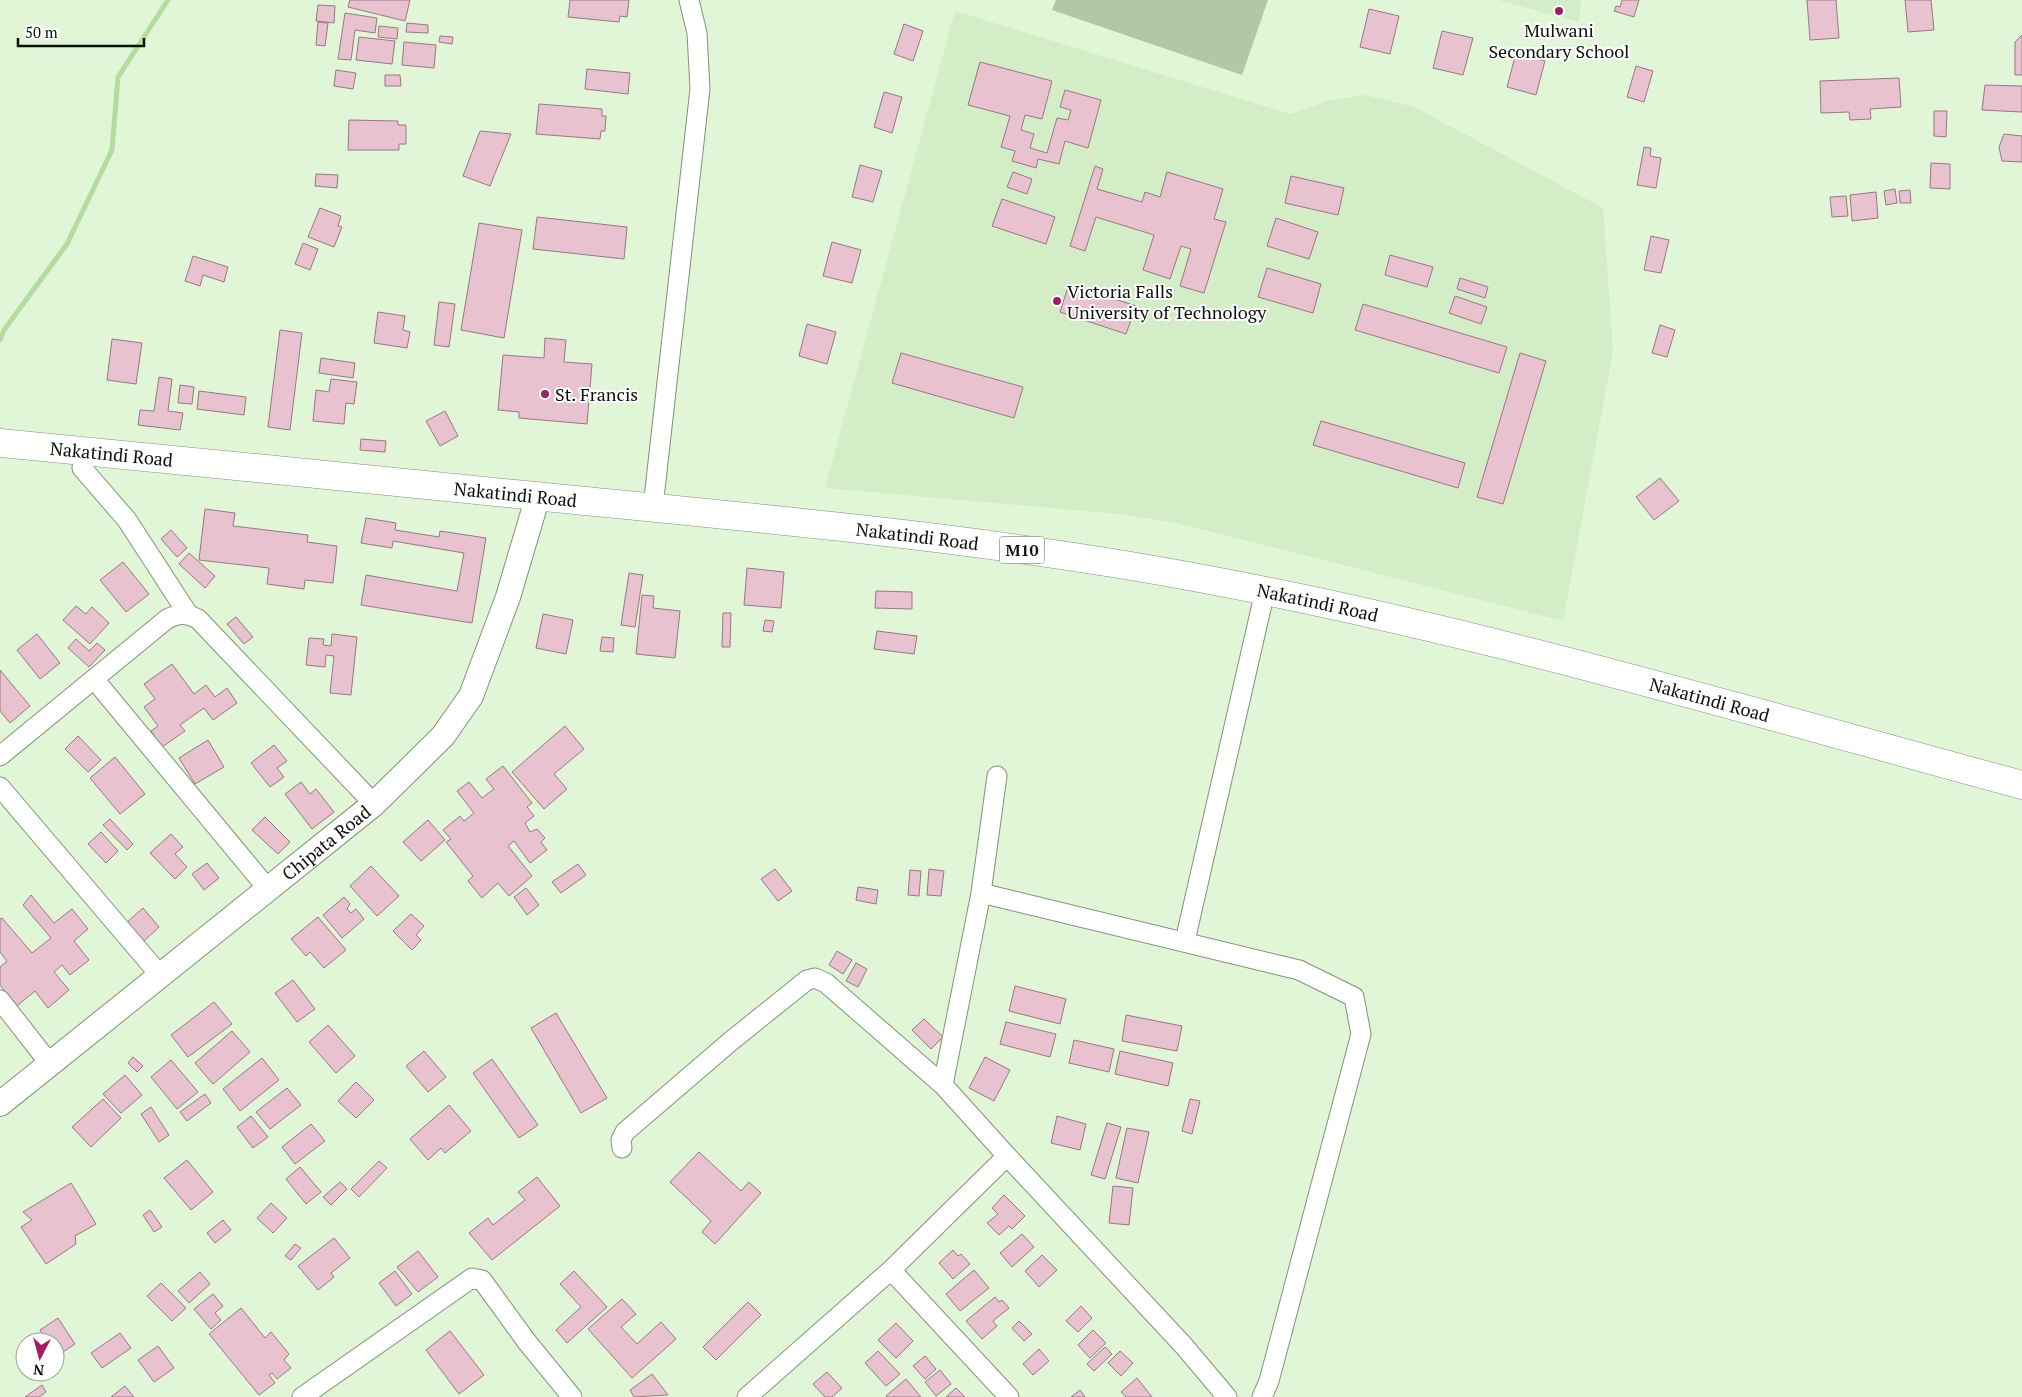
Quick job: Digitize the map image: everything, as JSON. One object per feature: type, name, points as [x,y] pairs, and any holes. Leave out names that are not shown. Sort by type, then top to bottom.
[{"type":"highway","name":"Nakatindi Road","points":[[0,443],[654,507],[886,533],[1090,559],[1265,591],[1478,640],[1620,676],[2022,785]]},
{"type":"street","points":[[654,507],[700,89],[697,33],[689,0]]},
{"type":"street","points":[[84,451],[82,468],[127,520],[188,614]]},
{"type":"street","name":"Chipata Road","points":[[0,1104],[159,974],[374,804],[443,736],[471,696],[508,597],[538,496]]},
{"type":"street","points":[[1185,942],[1265,591]]},
{"type":"street","points":[[0,756],[166,619],[177,614],[188,614],[198,619],[374,804]]},
{"type":"street","points":[[94,679],[268,889]]},
{"type":"street","points":[[943,1084],[981,892],[997,776]]},
{"type":"street","points":[[0,787],[159,974]]},
{"type":"street","points":[[981,892],[1299,970],[1354,997],[1361,1034],[1269,1381],[1262,1397]]},
{"type":"street","points":[[622,1148],[621,1140],[625,1132],[731,1041],[807,980],[815,978],[826,984],[943,1084],[1007,1156],[1184,1346],[1227,1397]]},
{"type":"street","points":[[0,1000],[50,1064]]},
{"type":"street","points":[[747,1397],[891,1270],[1007,1156]]},
{"type":"street","points":[[891,1270],[1002,1395]]},
{"type":"street","points":[[302,1397],[472,1278],[482,1280],[527,1342],[572,1397]]},
{"type":"shaded area","points":[[1056,0],[1268,0],[1242,75],[1052,10]]},
{"type":"shaded area","name":"Mulwani Secondary School","points":[[1498,0],[1581,0],[1579,22]]},
{"type":"shaded area","points":[[955,11],[1290,114],[1328,101],[1365,95],[1414,107],[1603,208],[1613,352],[1563,621],[1178,523],[1120,514],[825,488]]},
{"type":"building","points":[[350,0],[410,0],[405,21],[348,7]]},
{"type":"building","points":[[570,0],[629,0],[627,17],[620,16],[619,22],[568,17]]},
{"type":"building","points":[[1622,0],[1639,0],[1634,17],[1614,11],[1616,6],[1620,7]]},
{"type":"building","points":[[1807,0],[1836,0],[1839,38],[1810,40]]},
{"type":"building","points":[[1905,0],[1931,0],[1934,30],[1908,32]]},
{"type":"building","points":[[318,5],[335,6],[334,23],[316,21]]},
{"type":"building","points":[[1369,9],[1399,16],[1390,54],[1360,47]]},
{"type":"building","points":[[345,13],[377,18],[375,33],[355,30],[351,60],[338,59]]},
{"type":"building","points":[[318,22],[328,23],[325,46],[316,45]]},
{"type":"building","points":[[407,23],[428,25],[428,33],[406,32]]},
{"type":"building","points":[[904,24],[923,31],[913,61],[894,54]]},
{"type":"building","points":[[379,26],[398,28],[397,39],[378,37]]},
{"type":"building","points":[[1442,31],[1473,38],[1463,75],[1433,68]]},
{"type":"building","points":[[2022,35],[2022,75],[2015,75],[2015,42]]},
{"type":"building","points":[[440,36],[453,37],[452,44],[439,42]]},
{"type":"building","points":[[359,37],[395,41],[392,64],[356,60]]},
{"type":"building","points":[[404,42],[436,45],[434,68],[402,65]]},
{"type":"building","points":[[1516,53],[1545,61],[1536,95],[1507,87]]},
{"type":"building","points":[[980,62],[1052,81],[1042,119],[1025,115],[1021,130],[1034,134],[1030,148],[1047,153],[1057,118],[1068,120],[1071,110],[1060,107],[1065,90],[1101,100],[1088,148],[1065,141],[1059,164],[1038,159],[1036,168],[1012,161],[1015,151],[1001,147],[1010,116],[968,105]]},
{"type":"building","points":[[1636,66],[1653,71],[1644,102],[1627,97]]},
{"type":"building","points":[[587,69],[630,73],[628,94],[585,89]]},
{"type":"building","points":[[336,70],[356,73],[353,89],[334,86]]},
{"type":"building","points":[[385,75],[400,75],[401,86],[385,86]]},
{"type":"building","points":[[1899,78],[1901,107],[1870,109],[1871,119],[1850,120],[1849,112],[1821,113],[1820,81]]},
{"type":"building","points":[[1985,85],[2022,86],[2022,112],[1982,110]]},
{"type":"building","points":[[884,92],[902,97],[892,133],[874,127]]},
{"type":"building","points":[[539,104],[602,109],[602,116],[606,116],[605,131],[601,131],[600,139],[536,134]]},
{"type":"building","points":[[1934,111],[1947,111],[1946,137],[1934,136]]},
{"type":"building","points":[[349,120],[398,121],[398,125],[406,125],[406,144],[399,144],[399,150],[348,150]]},
{"type":"building","points":[[480,131],[511,134],[490,186],[463,176]]},
{"type":"building","points":[[2004,134],[2022,136],[2022,162],[2002,161],[1999,147]]},
{"type":"building","points":[[1644,147],[1651,148],[1650,156],[1661,158],[1656,188],[1637,185]]},
{"type":"building","points":[[1931,163],[1950,164],[1950,189],[1930,188]]},
{"type":"building","points":[[860,165],[882,171],[873,202],[852,197]]},
{"type":"building","points":[[1095,166],[1103,169],[1097,189],[1142,202],[1145,192],[1160,197],[1167,172],[1223,189],[1214,219],[1226,222],[1204,293],[1180,286],[1191,249],[1181,246],[1170,279],[1143,270],[1154,235],[1096,217],[1085,251],[1070,246]]},
{"type":"building","points":[[1013,172],[1032,179],[1027,194],[1007,187]]},
{"type":"building","points":[[316,174],[338,175],[337,188],[315,186]]},
{"type":"building","points":[[1291,176],[1344,188],[1338,215],[1285,203]]},
{"type":"building","points":[[1895,189],[1897,203],[1886,205],[1884,191]]},
{"type":"building","points":[[1910,190],[1911,203],[1900,203],[1899,191]]},
{"type":"building","points":[[1876,192],[1878,218],[1852,221],[1850,195]]},
{"type":"building","points":[[1846,196],[1848,216],[1832,217],[1830,197]]},
{"type":"building","points":[[1002,199],[1055,217],[1046,244],[992,226]]},
{"type":"building","points":[[320,208],[341,216],[338,226],[342,227],[334,247],[308,237]]},
{"type":"building","points":[[537,217],[627,227],[624,259],[533,249]]},
{"type":"building","points":[[1276,218],[1318,232],[1309,259],[1267,246]]},
{"type":"building","points":[[479,223],[522,230],[504,338],[461,330]]},
{"type":"building","points":[[1651,236],[1669,240],[1661,273],[1644,270]]},
{"type":"building","points":[[832,242],[861,250],[852,283],[823,276]]},
{"type":"building","points":[[303,243],[318,249],[310,270],[295,264]]},
{"type":"building","points":[[1390,255],[1433,267],[1427,287],[1385,275]]},
{"type":"building","points":[[193,256],[228,267],[224,282],[203,275],[200,286],[185,281]]},
{"type":"building","points":[[1267,268],[1321,284],[1313,313],[1258,297]]},
{"type":"building","points":[[1460,278],[1488,287],[1485,298],[1457,289]]},
{"type":"building","points":[[1069,284],[1136,306],[1126,334],[1060,312]]},
{"type":"building","points":[[1455,296],[1487,307],[1481,324],[1449,313]]},
{"type":"building","points":[[439,302],[455,304],[449,347],[434,345]]},
{"type":"building","points":[[1363,304],[1507,347],[1499,373],[1355,330]]},
{"type":"building","points":[[378,312],[405,316],[403,330],[410,332],[407,348],[374,343]]},
{"type":"building","points":[[807,324],[836,332],[827,364],[799,356]]},
{"type":"building","points":[[1660,325],[1675,330],[1667,357],[1652,353]]},
{"type":"building","points":[[280,330],[302,333],[290,430],[268,427]]},
{"type":"building","name":"St. Francis","points":[[545,338],[566,340],[564,362],[592,364],[587,424],[519,418],[519,412],[498,410],[503,355],[544,358]]},
{"type":"building","points":[[112,339],[142,343],[136,384],[107,380]]},
{"type":"building","points":[[901,353],[1023,387],[1014,418],[892,383]]},
{"type":"building","points":[[1520,353],[1546,361],[1503,504],[1477,497]]},
{"type":"building","points":[[321,358],[355,363],[353,378],[319,373]]},
{"type":"building","points":[[159,377],[172,379],[168,411],[183,413],[180,430],[138,425],[140,410],[154,411]]},
{"type":"building","points":[[331,379],[357,382],[354,404],[346,403],[344,424],[313,421],[316,390],[329,392]]},
{"type":"building","points":[[180,385],[194,387],[192,404],[178,403]]},
{"type":"building","points":[[199,391],[246,397],[244,415],[197,409]]},
{"type":"building","points":[[445,411],[458,436],[440,446],[426,421]]},
{"type":"building","points":[[1321,421],[1465,463],[1458,488],[1313,445]]},
{"type":"building","points":[[361,439],[386,441],[385,452],[360,450]]},
{"type":"building","points":[[1660,478],[1679,501],[1654,520],[1636,497]]},
{"type":"building","points":[[205,509],[235,513],[233,526],[308,535],[307,542],[337,546],[333,583],[305,580],[304,589],[267,584],[269,568],[199,560]]},
{"type":"building","points":[[366,518],[396,523],[395,530],[439,537],[440,531],[486,538],[472,623],[361,605],[366,575],[457,591],[464,553],[393,541],[392,548],[361,543]]},
{"type":"building","points":[[171,530],[187,548],[177,557],[161,539]]},
{"type":"building","points":[[189,553],[215,576],[205,588],[179,564]]},
{"type":"building","points":[[123,562],[149,594],[126,612],[100,580]]},
{"type":"building","points":[[747,568],[784,572],[781,608],[744,605]]},
{"type":"building","points":[[629,573],[643,575],[635,627],[621,625]]},
{"type":"building","points":[[876,591],[912,592],[912,609],[875,608]]},
{"type":"building","points":[[642,595],[654,596],[653,608],[680,611],[675,658],[636,654]]},
{"type":"building","points":[[76,606],[86,614],[92,607],[109,623],[90,644],[63,620]]},
{"type":"building","points":[[723,613],[731,613],[730,647],[722,647]]},
{"type":"building","points":[[543,614],[573,620],[566,654],[536,648]]},
{"type":"building","points":[[236,617],[253,637],[244,644],[227,624]]},
{"type":"building","points":[[765,620],[774,621],[772,632],[763,631]]},
{"type":"building","points":[[877,631],[917,636],[914,654],[874,649]]},
{"type":"building","points":[[37,634],[60,663],[40,679],[17,650]]},
{"type":"building","points":[[332,634],[357,637],[351,695],[330,693],[334,656],[326,655],[325,667],[306,665],[309,638],[324,639],[323,645],[331,646]]},
{"type":"building","points":[[602,637],[614,638],[613,652],[600,651]]},
{"type":"building","points":[[76,639],[89,651],[97,643],[105,650],[89,667],[68,648]]},
{"type":"building","points":[[172,664],[194,694],[206,685],[215,697],[227,688],[237,703],[213,720],[204,708],[180,725],[185,731],[162,747],[151,731],[158,726],[144,707],[155,699],[144,684]]},
{"type":"building","points":[[0,670],[30,706],[10,723],[0,711]]},
{"type":"building","points":[[565,726],[584,749],[554,774],[567,789],[544,809],[512,772]]},
{"type":"building","points":[[78,736],[101,760],[88,772],[65,749]]},
{"type":"building","points":[[208,740],[224,767],[195,784],[179,758]]},
{"type":"building","points":[[274,745],[287,761],[277,768],[284,777],[270,787],[251,763]]},
{"type":"building","points":[[115,757],[145,794],[120,814],[90,778]]},
{"type":"building","points":[[503,766],[532,803],[527,807],[534,816],[525,823],[530,832],[537,829],[545,838],[541,842],[547,850],[530,863],[514,841],[508,846],[532,876],[509,896],[498,883],[482,898],[468,881],[473,876],[446,842],[451,839],[443,830],[460,816],[464,821],[474,813],[457,791],[469,782],[482,798],[494,789],[486,779]]},
{"type":"building","points":[[301,782],[310,794],[316,789],[334,812],[312,829],[285,794]]},
{"type":"building","points":[[265,817],[290,842],[278,854],[252,830]]},
{"type":"building","points":[[110,819],[133,844],[127,850],[103,825]]},
{"type":"building","points":[[428,820],[445,840],[421,861],[403,842]]},
{"type":"building","points":[[101,832],[118,851],[106,863],[88,844]]},
{"type":"building","points":[[171,834],[183,847],[175,854],[187,867],[175,879],[150,853]]},
{"type":"building","points":[[207,863],[219,878],[204,890],[192,874]]},
{"type":"building","points":[[578,864],[586,875],[561,893],[552,882]]},
{"type":"building","points":[[371,866],[399,896],[377,916],[350,886]]},
{"type":"building","points":[[775,869],[792,891],[778,901],[761,879]]},
{"type":"building","points":[[929,869],[944,871],[941,896],[927,895]]},
{"type":"building","points":[[910,870],[921,871],[919,896],[908,895]]},
{"type":"building","points":[[858,887],[878,890],[876,904],[856,900]]},
{"type":"building","points":[[526,888],[539,905],[527,915],[514,897]]},
{"type":"building","points":[[31,895],[54,923],[72,909],[88,929],[74,941],[89,960],[70,975],[62,965],[54,972],[69,990],[48,1008],[35,991],[17,1006],[0,985],[0,967],[7,961],[0,952],[0,919],[2,918],[32,953],[51,938],[23,905]]},
{"type":"building","points":[[344,897],[350,904],[347,909],[351,913],[356,909],[364,919],[342,938],[323,915]]},
{"type":"building","points":[[143,908],[159,927],[142,943],[125,924]]},
{"type":"building","points":[[411,914],[424,926],[416,935],[421,940],[412,950],[393,931]]},
{"type":"building","points":[[318,917],[346,950],[324,968],[310,952],[306,956],[291,939]]},
{"type":"building","points":[[837,951],[852,960],[843,974],[829,965]]},
{"type":"building","points":[[856,963],[867,969],[858,987],[846,981]]},
{"type":"building","points":[[293,980],[315,1009],[297,1022],[275,993]]},
{"type":"building","points":[[1015,986],[1066,999],[1060,1024],[1009,1011]]},
{"type":"building","points":[[214,1002],[232,1024],[188,1057],[171,1035]]},
{"type":"building","points":[[556,1013],[607,1098],[581,1113],[531,1028]]},
{"type":"building","points":[[1126,1015],[1182,1026],[1177,1051],[1122,1041]]},
{"type":"building","points":[[924,1019],[943,1037],[931,1049],[912,1030]]},
{"type":"building","points":[[1006,1022],[1056,1034],[1050,1057],[1000,1044]]},
{"type":"building","points":[[328,1025],[355,1056],[336,1073],[309,1042]]},
{"type":"building","points":[[232,1031],[250,1052],[213,1084],[195,1063]]},
{"type":"building","points":[[1074,1040],[1114,1049],[1109,1072],[1069,1063]]},
{"type":"building","points":[[424,1051],[446,1077],[428,1092],[406,1066]]},
{"type":"building","points":[[1120,1051],[1173,1063],[1168,1086],[1115,1074]]},
{"type":"building","points":[[133,1057],[143,1066],[137,1072],[128,1063]]},
{"type":"building","points":[[985,1057],[1010,1070],[994,1101],[969,1088]]},
{"type":"building","points":[[262,1058],[279,1080],[240,1111],[223,1089]]},
{"type":"building","points":[[492,1059],[538,1125],[519,1138],[473,1073]]},
{"type":"building","points":[[171,1060],[198,1092],[177,1109],[151,1077]]},
{"type":"building","points":[[125,1075],[142,1095],[121,1113],[103,1094]]},
{"type":"building","points":[[356,1082],[374,1100],[356,1118],[338,1101]]},
{"type":"building","points":[[287,1088],[301,1105],[270,1129],[256,1112]]},
{"type":"building","points":[[205,1094],[211,1103],[187,1121],[180,1112]]},
{"type":"building","points":[[103,1099],[121,1118],[91,1147],[72,1127]]},
{"type":"building","points":[[1190,1099],[1200,1101],[1192,1134],[1182,1131]]},
{"type":"building","points":[[449,1105],[471,1131],[445,1153],[441,1148],[428,1160],[410,1139]]},
{"type":"building","points":[[151,1107],[169,1135],[159,1142],[141,1114]]},
{"type":"building","points":[[251,1116],[268,1137],[253,1148],[237,1127]]},
{"type":"building","points":[[1057,1116],[1086,1124],[1080,1150],[1051,1143]]},
{"type":"building","points":[[1107,1123],[1121,1127],[1105,1179],[1091,1175]]},
{"type":"building","points":[[311,1124],[325,1141],[295,1164],[282,1147]]},
{"type":"building","points":[[1127,1128],[1149,1132],[1138,1183],[1116,1178]]},
{"type":"building","points":[[699,1152],[741,1191],[749,1182],[761,1193],[715,1244],[702,1232],[711,1221],[670,1182]]},
{"type":"building","points":[[187,1160],[213,1192],[191,1210],[164,1178]]},
{"type":"building","points":[[379,1161],[387,1168],[359,1197],[351,1189]]},
{"type":"building","points":[[300,1167],[321,1192],[306,1204],[286,1179]]},
{"type":"building","points":[[537,1177],[560,1206],[492,1260],[469,1233],[488,1218],[493,1225],[525,1200],[518,1192]]},
{"type":"building","points":[[340,1182],[347,1189],[331,1205],[323,1197]]},
{"type":"building","points":[[71,1183],[96,1224],[75,1236],[76,1244],[46,1264],[21,1227],[32,1220],[23,1212]]},
{"type":"building","points":[[1113,1186],[1133,1188],[1129,1225],[1109,1223]]},
{"type":"building","points":[[1004,1195],[1025,1216],[1012,1229],[1009,1226],[999,1235],[987,1223],[998,1214],[992,1208]]},
{"type":"building","points":[[271,1203],[287,1218],[273,1233],[257,1218]]},
{"type":"building","points":[[150,1210],[162,1227],[154,1232],[143,1215]]},
{"type":"building","points":[[223,1220],[231,1230],[215,1243],[207,1233]]},
{"type":"building","points":[[1022,1234],[1034,1247],[1012,1267],[1000,1253]]},
{"type":"building","points":[[334,1238],[350,1258],[331,1273],[334,1277],[318,1290],[298,1266]]},
{"type":"building","points":[[295,1244],[301,1248],[291,1260],[285,1256]]},
{"type":"building","points":[[953,1250],[958,1256],[961,1254],[970,1264],[953,1279],[939,1263]]},
{"type":"building","points":[[418,1251],[438,1277],[418,1292],[397,1267]]},
{"type":"building","points":[[1042,1255],[1057,1270],[1039,1287],[1025,1271]]},
{"type":"building","points":[[974,1270],[989,1288],[960,1311],[946,1294]]},
{"type":"building","points":[[395,1271],[412,1294],[396,1306],[379,1283]]},
{"type":"building","points":[[574,1271],[607,1307],[567,1343],[556,1330],[581,1307],[560,1284]]},
{"type":"building","points":[[200,1272],[210,1284],[189,1303],[178,1291]]},
{"type":"building","points":[[161,1283],[186,1308],[172,1321],[147,1296]]},
{"type":"building","points":[[213,1294],[223,1306],[215,1313],[221,1320],[211,1329],[194,1309]]},
{"type":"building","points":[[995,1297],[999,1302],[1002,1300],[1009,1308],[993,1321],[997,1326],[982,1339],[966,1321]]},
{"type":"building","points":[[622,1299],[636,1314],[621,1327],[637,1344],[661,1322],[676,1339],[632,1378],[588,1329]]},
{"type":"building","points":[[748,1302],[761,1315],[716,1360],[703,1347]]},
{"type":"building","points":[[1081,1306],[1092,1318],[1078,1332],[1066,1321]]},
{"type":"building","points":[[241,1308],[265,1338],[271,1332],[289,1354],[284,1360],[291,1368],[277,1379],[272,1373],[269,1375],[275,1383],[259,1395],[209,1334]]},
{"type":"building","points":[[58,1318],[75,1344],[65,1351],[65,1332],[41,1332],[40,1330]]},
{"type":"building","points":[[1019,1321],[1032,1334],[1024,1341],[1012,1328]]},
{"type":"building","points":[[896,1323],[913,1341],[896,1358],[878,1340]]},
{"type":"building","points":[[1093,1330],[1106,1343],[1090,1358],[1078,1345]]},
{"type":"building","points":[[450,1331],[484,1375],[459,1394],[426,1350]]},
{"type":"building","points":[[120,1333],[131,1348],[102,1368],[91,1353]]},
{"type":"building","points":[[158,1346],[174,1368],[154,1382],[138,1360]]},
{"type":"building","points":[[1105,1347],[1112,1354],[1094,1371],[1087,1364]]},
{"type":"building","points":[[1039,1349],[1049,1361],[1033,1375],[1023,1364]]},
{"type":"building","points":[[878,1351],[900,1374],[886,1386],[865,1363]]},
{"type":"building","points":[[1120,1351],[1133,1363],[1121,1376],[1108,1363]]},
{"type":"building","points":[[925,1356],[936,1369],[925,1379],[913,1366]]},
{"type":"building","points":[[940,1370],[951,1384],[936,1396],[925,1382]]},
{"type":"building","points":[[827,1372],[842,1388],[832,1397],[825,1397],[813,1384]]},
{"type":"building","points":[[652,1374],[668,1395],[634,1397],[630,1390]]},
{"type":"building","points":[[1137,1378],[1152,1397],[1126,1397],[1121,1392]]},
{"type":"building","points":[[906,1379],[921,1397],[886,1396]]},
{"type":"building","points":[[42,1385],[46,1392],[39,1397],[25,1397]]},
{"type":"building","points":[[125,1386],[134,1397],[111,1397]]},
{"type":"building","points":[[956,1388],[965,1397],[946,1397]]},
{"type":"building","points":[[1080,1390],[1085,1397],[1071,1397]]},
{"type":"waterway","points":[[0,340],[4,330],[67,244],[112,150],[118,77],[168,0]]},
{"type":"place","name":"Mulwani Secondary School","points":[[1559,11]]},
{"type":"place","name":"Victoria Falls University of Technology","points":[[1057,301]]},
{"type":"place","name":"St. Francis","points":[[545,394]]}]
